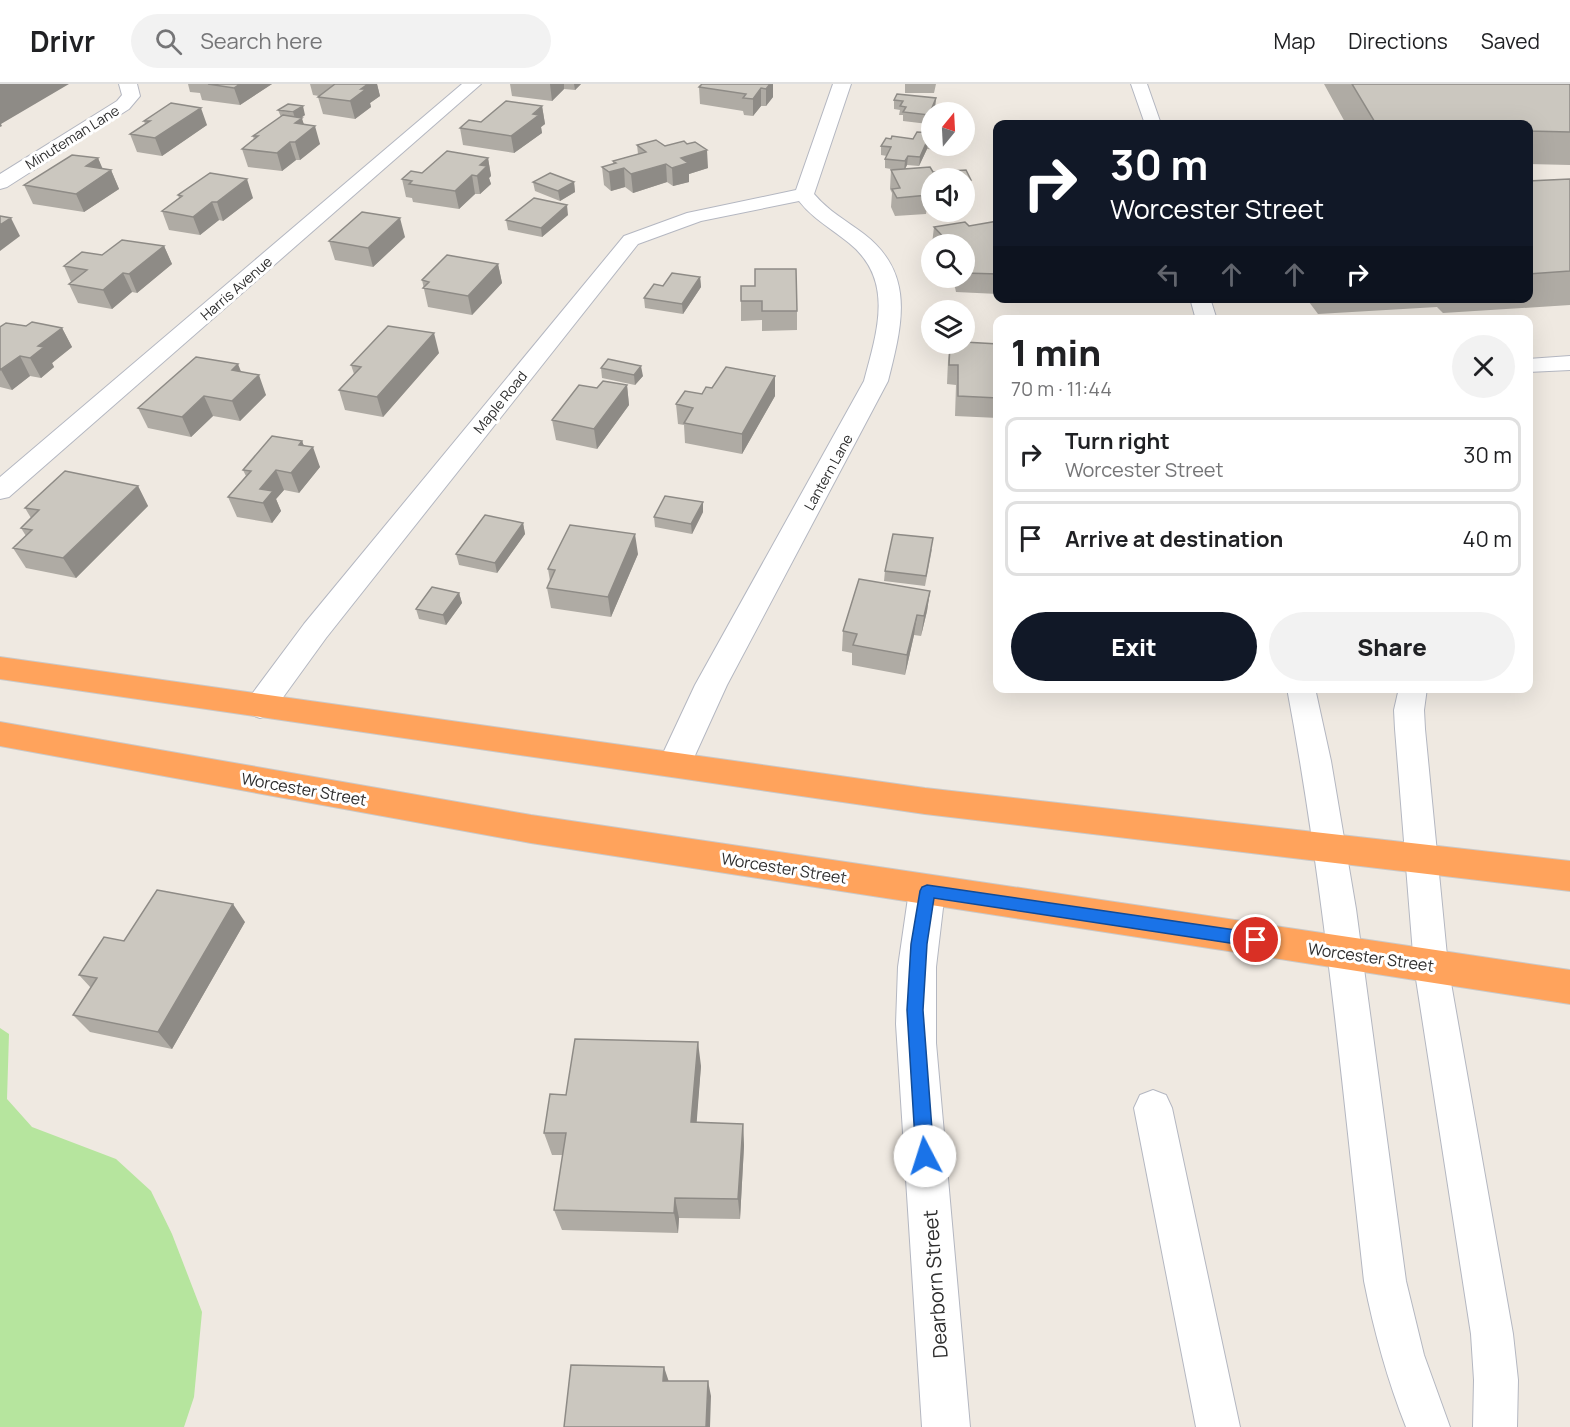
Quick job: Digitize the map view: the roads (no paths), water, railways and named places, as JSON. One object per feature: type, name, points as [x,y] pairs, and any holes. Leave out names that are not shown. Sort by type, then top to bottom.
[{"type":"highway","points":[[0,668],[925,801],[1570,876]]},
{"type":"highway","name":"Worcester Street","points":[[0,734],[429,812],[927,891],[1570,987]]},
{"type":"street","name":"Minuteman Lane","points":[[0,183],[123,105],[131,96],[128,84]]},
{"type":"street","name":"Harris Avenue","points":[[0,491],[472,84]]},
{"type":"street","points":[[804,194],[842,84]]},
{"type":"street","name":"Maple Road","points":[[260,706],[315,631],[630,240],[660,226],[702,214],[804,194]]},
{"type":"street","name":"Lantern Lane","points":[[675,764],[711,685],[876,381],[887,338],[890,305],[889,281],[879,259],[858,239],[815,210],[804,194]]},
{"type":"street","name":"Dearborn Street","points":[[927,891],[919,944],[915,1010],[916,1043],[946,1427]]},
{"type":"lane","points":[[1139,84],[1152,120]]},
{"type":"lane","points":[[1533,366],[1570,363]]},
{"type":"lane","points":[[1302,693],[1317,762],[1331,849],[1385,1281],[1401,1354],[1411,1387],[1428,1427]]},
{"type":"lane","points":[[1412,693],[1409,710],[1431,966],[1492,1334],[1496,1380],[1495,1427]]},
{"type":"lane","points":[[1153,1108],[1218,1427]]}]
